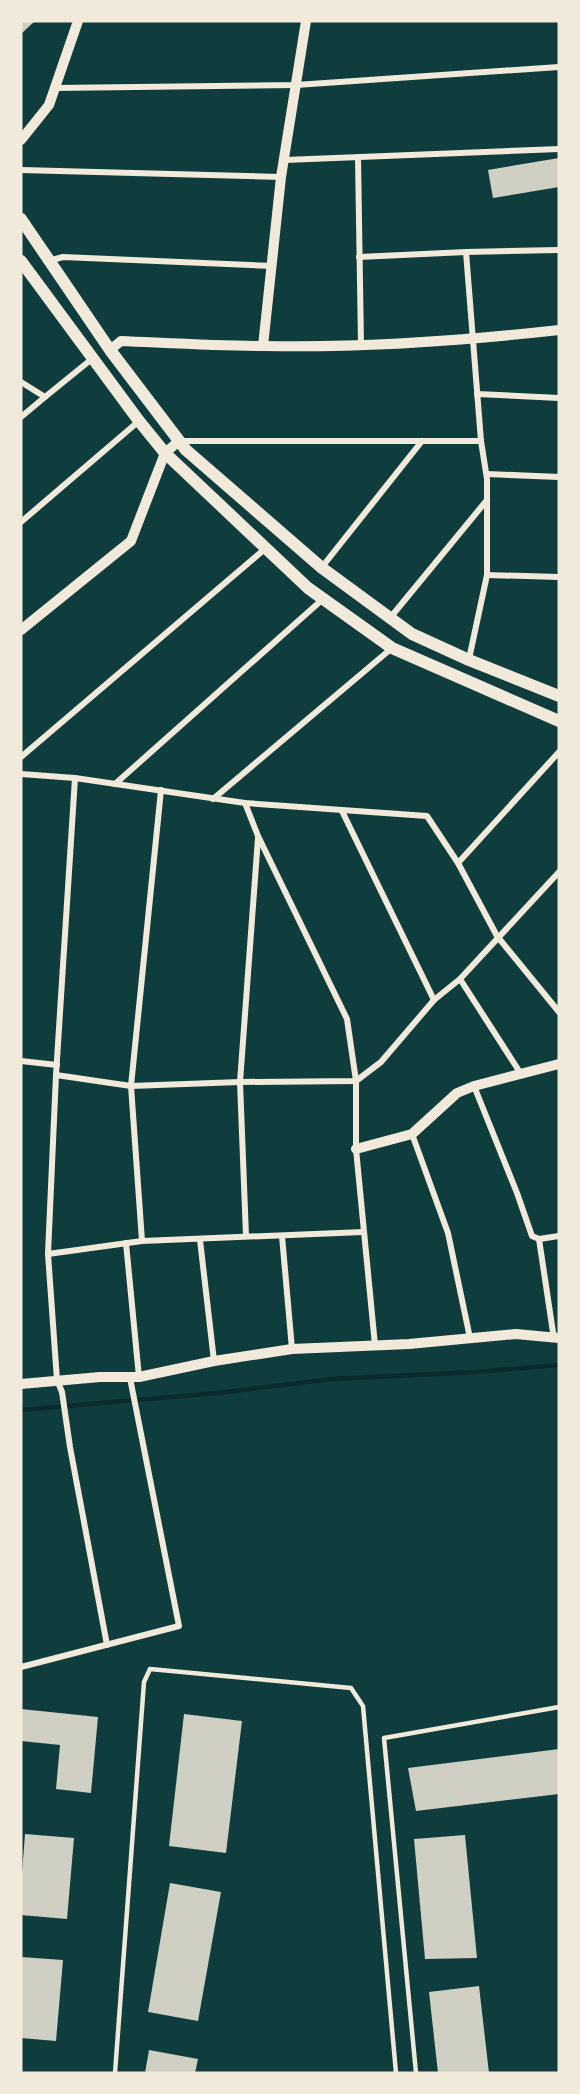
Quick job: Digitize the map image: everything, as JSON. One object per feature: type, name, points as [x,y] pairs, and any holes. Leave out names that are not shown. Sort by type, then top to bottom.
[{"type":"main road","points":[[21,219],[110,350],[186,450],[322,568],[412,634],[469,660],[559,696]]},
{"type":"main road","points":[[21,261],[139,422],[165,453],[308,588],[392,648],[559,721]]},
{"type":"street","points":[[263,346],[281,177],[306,21]]},
{"type":"street","points":[[21,140],[49,105],[76,22]]},
{"type":"street","points":[[55,88],[296,85],[559,67]]},
{"type":"street","points":[[285,160],[559,149]]},
{"type":"street","points":[[358,157],[361,344]]},
{"type":"street","points":[[21,170],[281,177]]},
{"type":"street","points":[[359,257],[559,250]]},
{"type":"street","points":[[466,252],[481,441],[487,474],[487,575],[469,660]]},
{"type":"street","points":[[48,261],[63,257],[273,266]]},
{"type":"street","points":[[110,350],[121,341],[263,346],[361,344],[472,340],[559,330]]},
{"type":"street","points":[[21,417],[93,358]]},
{"type":"street","points":[[21,382],[45,397]]},
{"type":"street","points":[[477,394],[559,398]]},
{"type":"street","points":[[21,522],[139,422]]},
{"type":"street","points":[[21,630],[131,541],[165,453],[179,441],[481,441]]},
{"type":"street","points":[[322,568],[422,441]]},
{"type":"street","points":[[487,474],[559,477]]},
{"type":"street","points":[[390,618],[487,500]]},
{"type":"street","points":[[21,757],[266,548]]},
{"type":"street","points":[[487,575],[559,577]]},
{"type":"street","points":[[115,784],[324,599]]},
{"type":"street","points":[[213,799],[392,648]]},
{"type":"street","points":[[458,863],[559,752]]},
{"type":"street","points":[[21,774],[75,778],[245,803],[427,816],[458,863],[497,936],[559,1012]]},
{"type":"street","points":[[75,778],[56,1075],[48,1254],[57,1380],[62,1392],[107,1645]]},
{"type":"street","points":[[142,1241],[131,1086],[161,790]]},
{"type":"street","points":[[245,803],[258,836],[346,1019],[356,1082],[356,1149],[375,1345]]},
{"type":"street","points":[[342,811],[434,1000]]},
{"type":"street","points":[[246,1236],[240,1082],[258,836]]},
{"type":"street","points":[[56,1075],[131,1086],[240,1082],[356,1082],[381,1062],[434,1000],[460,979],[497,936],[559,872]]},
{"type":"street","points":[[460,979],[520,1074]]},
{"type":"street","points":[[21,1061],[57,1065]]},
{"type":"street","points":[[356,1149],[412,1134],[457,1093],[474,1086],[558,1067]]},
{"type":"street","points":[[474,1086],[532,1236],[539,1239],[559,1236]]},
{"type":"street","points":[[412,1134],[448,1233],[470,1338]]},
{"type":"street","points":[[48,1254],[126,1242],[363,1232]]},
{"type":"street","points":[[282,1236],[292,1349]]},
{"type":"street","points":[[21,1384],[100,1377],[133,1381],[214,1361],[292,1349],[516,1334],[557,1339],[539,1239]]},
{"type":"street","points":[[200,1240],[214,1361]]},
{"type":"street","points":[[21,1667],[179,1626],[136,1413],[126,1242]]},
{"type":"lane","points":[[115,2073],[144,1682],[150,1669],[351,1688],[363,1706],[396,2073]]},
{"type":"lane","points":[[416,2073],[384,1738],[559,1707]]},
{"type":"building","points":[[21,21],[35,21],[21,34]]},
{"type":"building","points":[[559,158],[559,187],[493,198],[488,170]]},
{"type":"building","points":[[21,1709],[98,1717],[91,1793],[56,1789],[60,1745],[21,1741]]},
{"type":"building","points":[[184,1714],[242,1721],[226,1853],[169,1846]]},
{"type":"building","points":[[559,1749],[559,1794],[416,1811],[408,1768]]},
{"type":"building","points":[[25,1834],[74,1838],[67,1919],[21,1915]]},
{"type":"building","points":[[465,1835],[477,1958],[425,1959],[414,1839]]},
{"type":"building","points":[[170,1883],[221,1892],[198,2021],[148,2012]]},
{"type":"building","points":[[21,1957],[63,1960],[56,2041],[21,2038]]},
{"type":"building","points":[[479,1986],[489,2073],[438,2073],[429,1992]]},
{"type":"building","points":[[149,2050],[198,2059],[195,2073],[145,2073]]},
{"type":"waterway","points":[[21,1410],[217,1393],[332,1379],[476,1372],[559,1365]]}]
